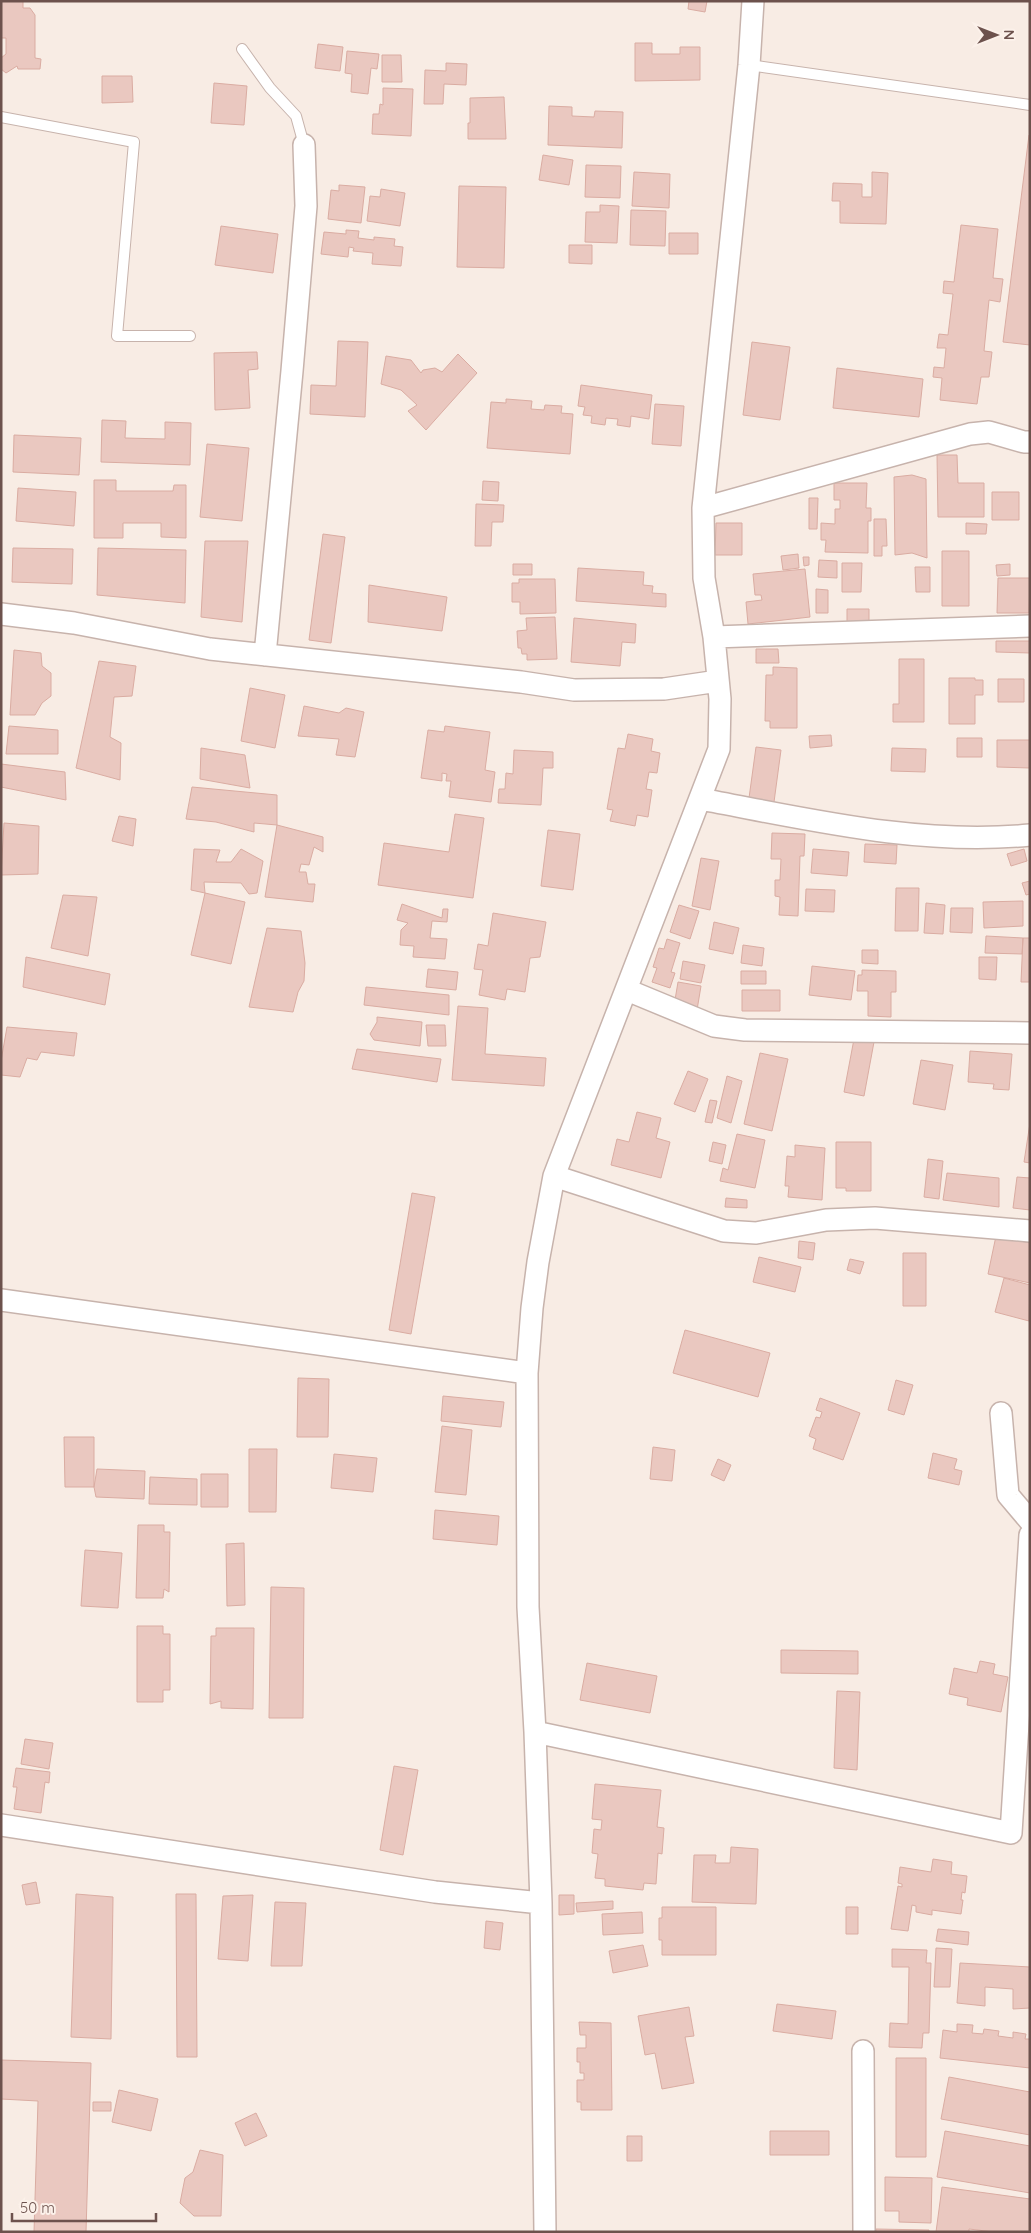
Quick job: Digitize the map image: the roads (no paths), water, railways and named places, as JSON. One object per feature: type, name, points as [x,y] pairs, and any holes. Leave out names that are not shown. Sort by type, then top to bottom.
[{"type":"street","points":[[545,2232],[541,1903],[535,1732],[528,1607],[527,1373],[538,1262],[554,1176],[720,749],[720,698],[714,638],[704,578],[703,508],[749,65],[753,1]]},
{"type":"street","points":[[265,655],[306,206],[304,145]]},
{"type":"street","points":[[703,508],[970,434],[989,432],[1030,442]]},
{"type":"street","points":[[1,614],[74,623],[192,646],[512,680],[574,690],[664,689],[718,681]]},
{"type":"street","points":[[714,638],[1030,626]]},
{"type":"street","points":[[700,799],[862,829],[958,838],[1030,835]]},
{"type":"street","points":[[627,990],[714,1026],[745,1030],[1030,1033]]},
{"type":"street","points":[[554,1176],[724,1232],[756,1233],[826,1220],[875,1218],[1030,1231]]},
{"type":"street","points":[[1,1300],[527,1373]]},
{"type":"street","points":[[1001,1412],[1008,1495],[1030,1521]]},
{"type":"street","points":[[535,1732],[1011,1833],[1030,1535]]},
{"type":"street","points":[[1,1825],[435,1892],[541,1903]]},
{"type":"street","points":[[863,2051],[864,2232]]},
{"type":"lane","points":[[242,49],[270,88],[296,116],[304,145]]},
{"type":"lane","points":[[749,65],[1030,105]]},
{"type":"lane","points":[[1,117],[134,142],[117,336],[190,336]]}]
